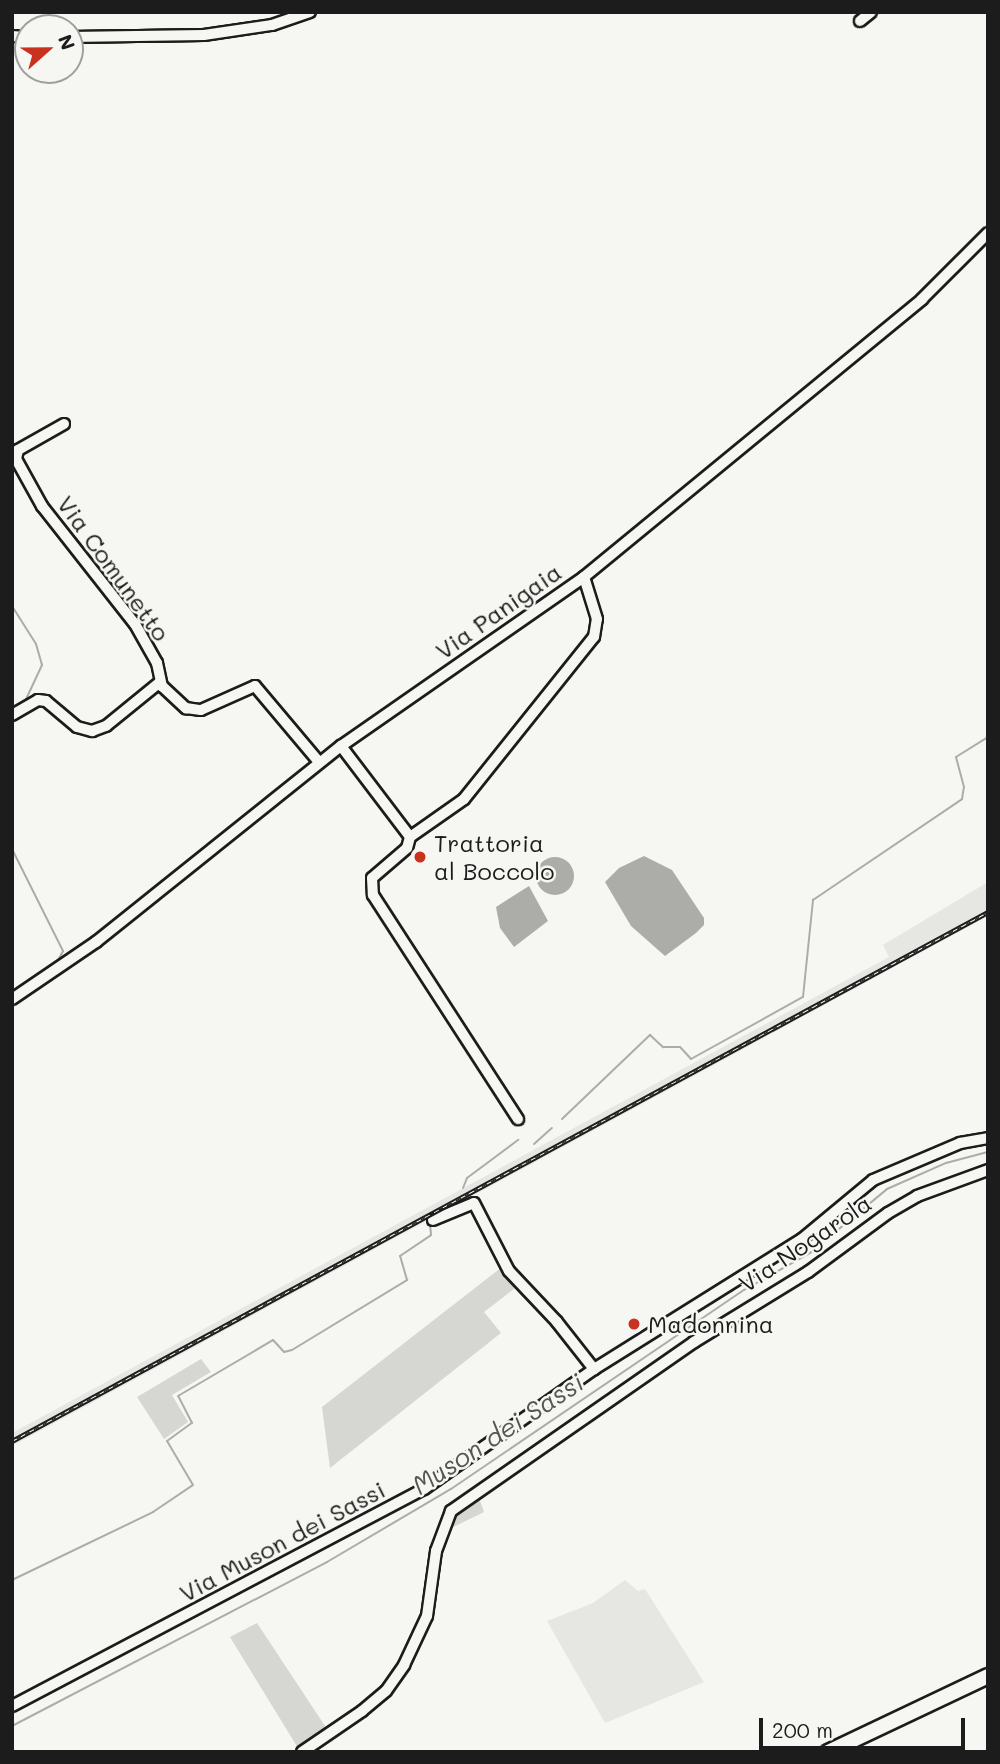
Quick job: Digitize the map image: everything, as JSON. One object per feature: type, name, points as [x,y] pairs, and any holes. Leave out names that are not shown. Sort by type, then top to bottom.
[{"type":"highway","points":[[828,1752],[988,1676]]},
{"type":"street","points":[[84,37],[204,35],[284,23],[310,12]]},
{"type":"street","points":[[860,21],[871,12]]},
{"type":"street","name":"Via Panigaia","points":[[12,999],[96,942],[319,762],[584,577],[922,299],[988,233]]},
{"type":"street","name":"Via Comunetto","points":[[64,425],[18,450],[16,459],[42,506],[135,624],[157,663],[160,682],[180,704],[193,710],[255,686],[319,762]]},
{"type":"street","points":[[518,1119],[371,891],[372,878],[407,848],[410,837],[464,799],[594,637],[597,620],[584,577]]},
{"type":"street","points":[[12,715],[38,700],[46,701],[77,727],[92,732],[106,726],[160,682]]},
{"type":"street","points":[[341,746],[410,837]]},
{"type":"street","name":"Via Muson dei Sassi","points":[[12,1706],[424,1489],[594,1369],[802,1240],[873,1180],[960,1143],[988,1138]]},
{"type":"street","name":"Via Nogarola","points":[[302,1752],[362,1711],[404,1665],[427,1616],[436,1551],[451,1511],[694,1342],[808,1272],[888,1213],[917,1196],[988,1170]]},
{"type":"street","points":[[433,1220],[474,1203],[509,1271],[558,1322],[594,1369]]},
{"type":"shaded area","points":[[644,856],[672,870],[704,918],[704,925],[696,933],[665,956],[631,926],[605,882],[619,868]]},
{"type":"shaded area","points":[[555,857],[568,863],[574,876],[568,889],[555,895],[542,889],[536,876],[542,863]]},
{"type":"shaded area","points":[[988,882],[988,916],[12,1446],[12,1433],[889,957],[883,945]]},
{"type":"shaded area","points":[[529,886],[548,921],[514,947],[500,928],[496,907]]},
{"type":"shaded area","points":[[502,1267],[519,1285],[484,1312],[501,1333],[330,1468],[322,1407]]},
{"type":"shaded area","points":[[201,1359],[211,1372],[172,1395],[188,1422],[164,1439],[137,1397]]},
{"type":"shaded area","points":[[478,1495],[484,1512],[449,1529],[456,1517]]},
{"type":"shaded area","points":[[625,1580],[638,1591],[645,1589],[704,1682],[605,1723],[547,1621],[593,1603]]},
{"type":"shaded area","points":[[257,1623],[327,1729],[298,1748],[230,1637]]},
{"type":"waterway","points":[[12,606],[36,644],[42,665],[25,701],[12,709]]},
{"type":"waterway","points":[[562,1119],[650,1035],[663,1047],[680,1047],[691,1059],[803,997],[813,900],[962,799],[964,787],[956,757],[988,737]]},
{"type":"waterway","points":[[12,849],[63,951],[56,964]]},
{"type":"waterway","points":[[12,992],[34,978]]},
{"type":"waterway","points":[[534,1144],[552,1128]]},
{"type":"waterway","points":[[463,1188],[467,1178],[518,1140]]},
{"type":"waterway","name":"Muson dei Sassi","points":[[12,1726],[327,1562],[451,1489],[744,1290],[810,1253],[887,1189],[946,1163],[988,1152]]},
{"type":"waterway","points":[[12,1580],[153,1512],[193,1485],[167,1441],[192,1423],[178,1396],[273,1340],[284,1352],[292,1350],[407,1280],[400,1256],[431,1235],[430,1223]]},
{"type":"railway","points":[[12,1441],[988,912]]},
{"type":"place","name":"Trattoria al Boccolo","points":[[420,857]]},
{"type":"place","name":"Madonnina","points":[[634,1324]]}]
